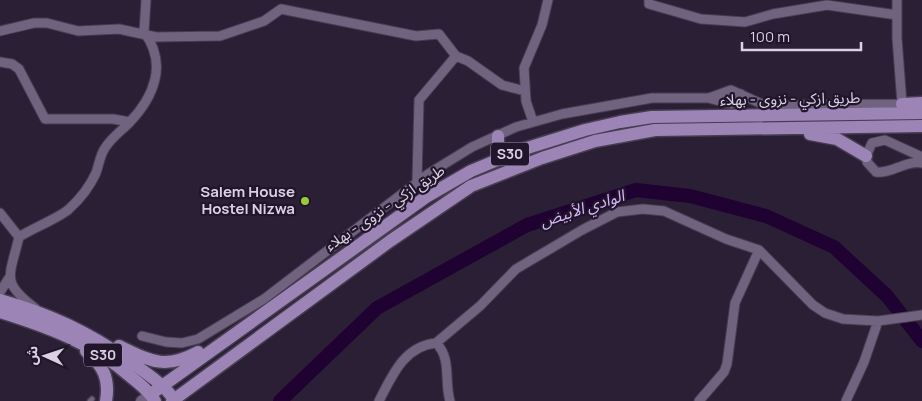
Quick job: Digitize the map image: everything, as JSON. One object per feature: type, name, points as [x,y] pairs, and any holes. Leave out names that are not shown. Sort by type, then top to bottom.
[{"type":"main road","points":[[902,104],[922,103]]},
{"type":"main road","name":"طريق ازكي - نزوى - بهلاء","points":[[0,312],[48,328],[86,345],[114,362],[149,399],[164,385],[237,330],[426,196],[447,183],[498,159],[585,130],[652,117],[922,113]]},
{"type":"main road","name":"طريق ازكي - نزوى - بهلاء","points":[[0,300],[38,311],[78,328],[164,385],[173,400],[390,241],[471,186],[542,158],[594,141],[655,130],[922,126]]},
{"type":"main road","points":[[761,128],[827,136],[848,144],[866,156]]},
{"type":"main road","points":[[498,136],[498,159]]},
{"type":"main road","points":[[48,328],[80,346],[96,359],[105,371],[108,388],[106,401]]},
{"type":"main road","points":[[78,328],[151,361],[167,363],[184,359],[237,330]]},
{"type":"street","points":[[0,292],[9,278],[19,236],[67,211],[79,199],[96,174],[103,151],[109,142],[130,122],[151,95],[157,76],[154,50],[144,32],[146,0]]},
{"type":"street","points":[[533,122],[526,101],[524,68],[542,25],[548,0]]},
{"type":"street","points":[[649,0],[649,4],[701,19],[745,22],[773,14],[828,4],[897,15]]},
{"type":"street","points":[[708,98],[726,90],[735,91],[759,104],[902,104],[896,38],[897,0]]},
{"type":"street","points":[[0,31],[34,23],[46,23],[78,31],[111,28],[144,32],[156,36],[220,36],[264,21],[281,9],[416,36],[440,34],[456,56],[468,60],[502,85],[525,91]]},
{"type":"street","points":[[417,181],[419,100],[456,56]]},
{"type":"street","points":[[0,62],[12,64],[19,69],[45,118],[113,119],[130,122]]},
{"type":"street","points":[[142,336],[166,342],[198,340],[264,299],[417,181],[472,147],[498,136],[533,122],[603,105],[652,98],[708,98],[731,104],[741,99],[741,94]]},
{"type":"street","points":[[922,158],[885,140],[872,143],[866,156],[867,162],[876,172],[889,172],[897,167],[922,163]]},
{"type":"street","points":[[379,401],[392,376],[406,357],[417,347],[436,343],[480,306],[516,269],[582,230],[618,212],[643,209],[664,211],[726,239],[759,250],[813,305],[825,313],[843,318],[878,321],[922,315]]},
{"type":"street","points":[[0,213],[19,236]]},
{"type":"street","points":[[699,401],[724,372],[727,364],[735,303],[759,250]]},
{"type":"street","points":[[9,278],[10,286],[14,292],[38,311]]},
{"type":"street","points":[[846,401],[864,362],[878,321]]},
{"type":"street","points":[[436,343],[442,349],[445,357],[450,401]]},
{"type":"waterway","name":"الوادي الأبيض","points":[[280,401],[377,308],[527,225],[636,190],[690,196],[766,216],[834,247],[887,296],[922,341]]},
{"type":"place","name":"Salem House Hostel Nizwa","points":[[305,201]]}]
